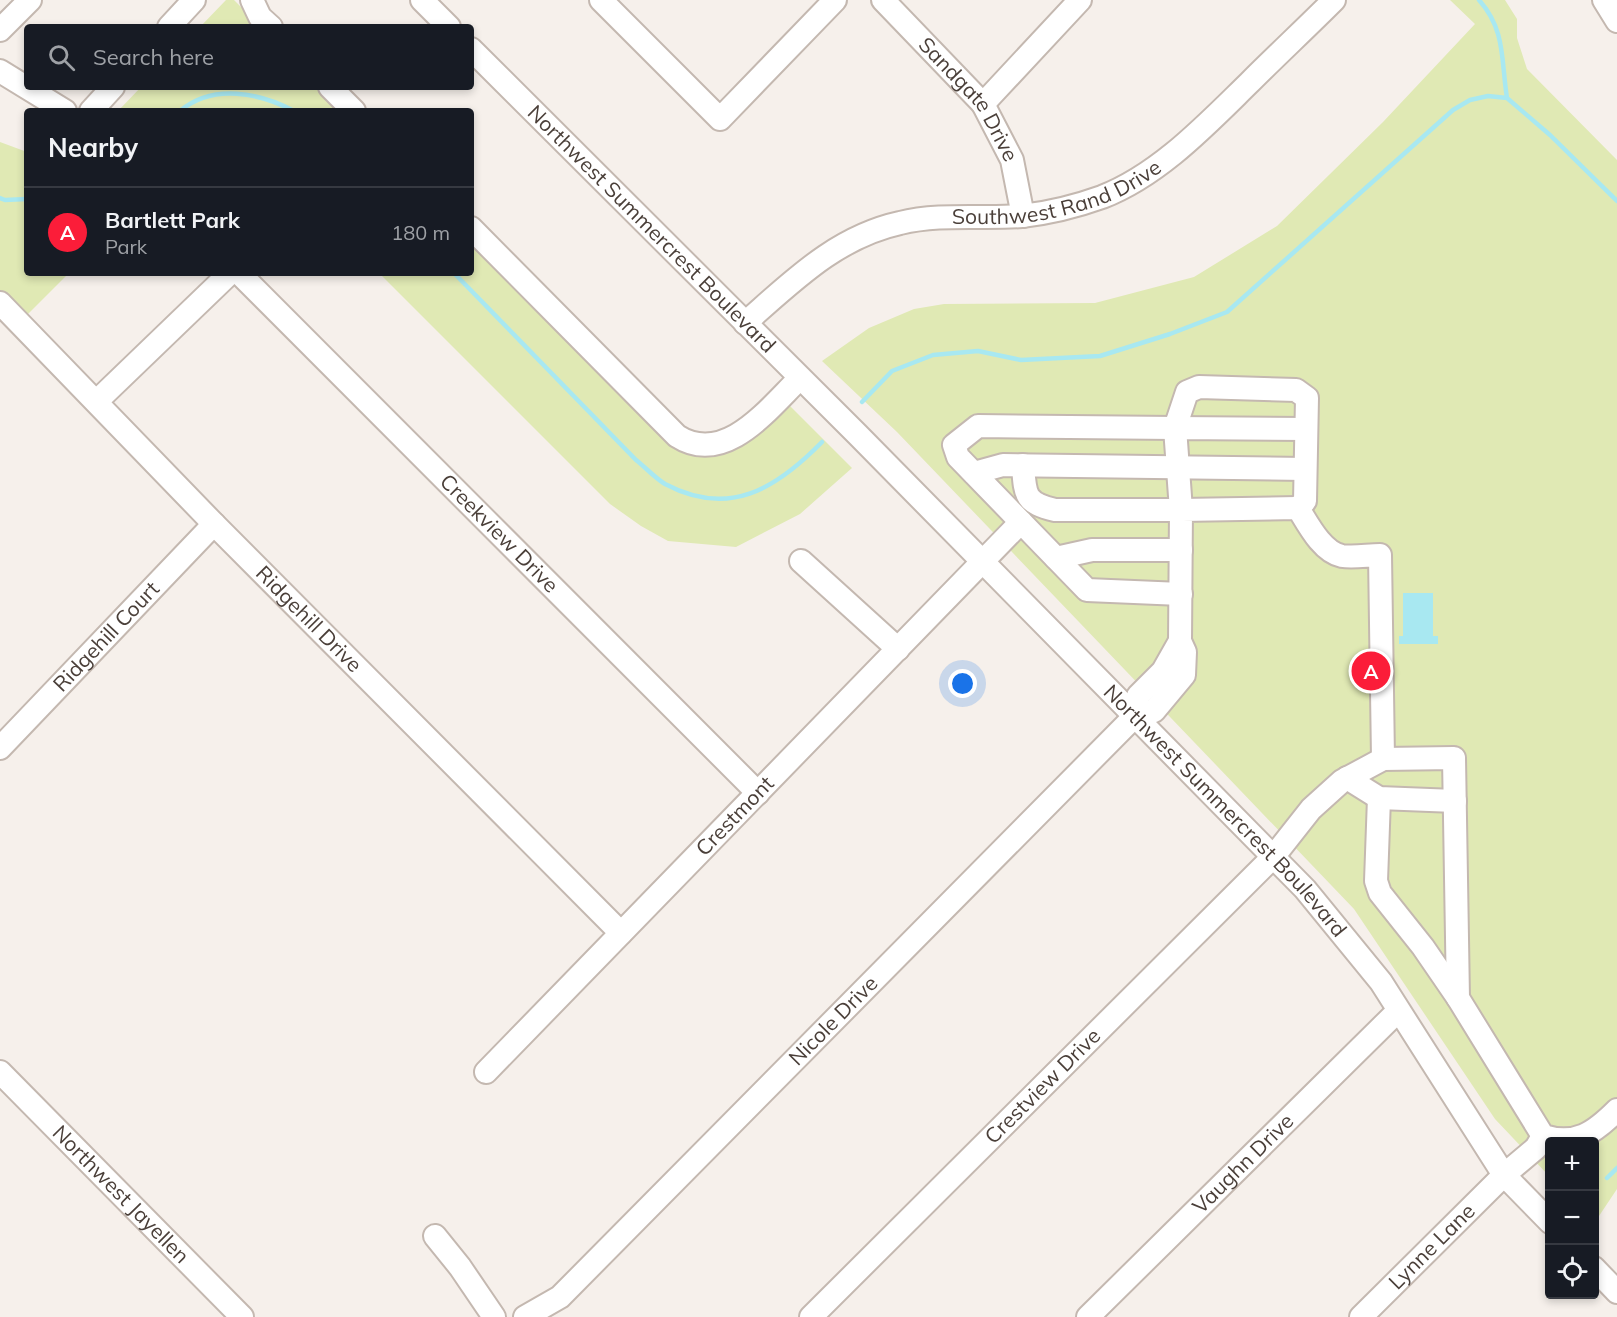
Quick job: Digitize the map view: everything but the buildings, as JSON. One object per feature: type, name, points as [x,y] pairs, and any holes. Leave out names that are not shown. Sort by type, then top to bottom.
[{"type":"street","points":[[0,30],[30,0]]},
{"type":"street","points":[[172,24],[194,0]]},
{"type":"street","points":[[252,0],[260,17],[268,24]]},
{"type":"street","points":[[422,0],[446,24]]},
{"type":"street","points":[[601,0],[720,118],[835,0]]},
{"type":"street","name":"Sandgate Drive","points":[[883,0],[983,104],[1012,160],[1023,216]]},
{"type":"street","points":[[983,104],[1080,0]]},
{"type":"street","points":[[1604,0],[1617,21]]},
{"type":"street","name":"Southwest Rand Drive","points":[[745,323],[792,279],[845,243],[899,223],[947,217],[1023,216],[1056,210],[1104,196],[1152,169],[1205,126],[1323,4]]},
{"type":"street","name":"Northwest Summercrest Boulevard","points":[[474,52],[857,434],[1305,889],[1382,982],[1398,1011],[1420,1040],[1504,1175],[1545,1217]]},
{"type":"street","points":[[0,71],[24,86]]},
{"type":"street","points":[[30,90],[59,108]]},
{"type":"street","points":[[94,108],[110,90]]},
{"type":"street","points":[[333,90],[351,108]]},
{"type":"street","points":[[474,231],[678,436],[687,442],[713,445],[738,436],[800,378]]},
{"type":"street","points":[[97,402],[227,276]]},
{"type":"street","name":"Creekview Drive","points":[[242,276],[758,793]]},
{"type":"street","name":"Ridgehill Drive","points":[[0,303],[214,524],[621,933]]},
{"type":"street","points":[[1023,465],[1025,492],[1030,501],[1055,510],[1298,508],[1305,501],[1307,398],[1296,390],[1199,387],[1187,392],[1175,428]]},
{"type":"street","points":[[1181,594],[1087,590],[958,457],[954,445],[978,426],[1306,429]]},
{"type":"street","name":"Nicole Drive","points":[[525,1317],[561,1297],[1135,716],[1154,711],[1184,675],[1185,652],[1180,640],[1182,510],[1175,428]]},
{"type":"street","points":[[974,473],[993,466],[1023,465],[1305,469]]},
{"type":"street","points":[[1298,508],[1320,541],[1335,553],[1343,556],[1380,555],[1383,759],[1454,758],[1458,998]]},
{"type":"street","name":"Crestmont","points":[[486,1072],[1021,522]]},
{"type":"street","name":"Ridgehill Court","points":[[0,748],[214,524]]},
{"type":"street","points":[[1056,558],[1092,550],[1181,550]]},
{"type":"street","points":[[801,561],[898,649]]},
{"type":"street","name":"Crestview Drive","points":[[811,1317],[1274,856],[1311,809],[1347,778],[1383,759]]},
{"type":"street","points":[[1347,778],[1379,798],[1455,801]]},
{"type":"street","points":[[1379,798],[1376,881],[1380,893],[1423,947],[1458,998],[1543,1136],[1557,1140],[1585,1137],[1597,1130],[1617,1110]]},
{"type":"street","name":"Vaughn Drive","points":[[1088,1317],[1398,1011]]},
{"type":"street","name":"Northwest Jayellen","points":[[1,1076],[242,1317]]},
{"type":"street","name":"Lynne Lane","points":[[1361,1317],[1504,1175],[1536,1148],[1543,1136]]},
{"type":"street","points":[[435,1236],[460,1267],[494,1317]]},
{"type":"street","points":[[1599,1273],[1617,1292]]},
{"type":"green space","points":[[226,0],[234,0],[258,24],[203,24]]},
{"type":"green space","points":[[1450,0],[1505,0],[1517,19],[1517,38],[1527,69],[1617,160],[1617,1189],[1599,1216],[1599,1137],[1545,1137],[1545,1172],[1495,1119],[1354,909],[897,432],[822,361],[869,328],[914,309],[944,304],[1095,303],[1194,277],[1277,226],[1383,122],[1475,24]]},
{"type":"green space","points":[[138,90],[324,90],[342,108],[121,108]]},
{"type":"green space","points":[[0,142],[24,151],[24,276],[66,276],[26,316],[0,290]]},
{"type":"green space","points":[[474,241],[685,448],[786,402],[852,468],[800,514],[736,547],[668,541],[641,526],[610,504],[382,276],[474,276]]},
{"type":"water","points":[[1403,593],[1433,593],[1433,636],[1438,636],[1438,644],[1399,644],[1399,636],[1403,636]]},
{"type":"waterway","points":[[1479,0],[1488,11],[1498,34],[1507,98]]},
{"type":"waterway","points":[[184,108],[193,102],[222,94],[252,96],[288,108]]},
{"type":"waterway","points":[[862,402],[892,371],[933,355],[978,351],[1021,360],[1100,356],[1170,334],[1227,312],[1453,110],[1470,100],[1488,96],[1507,98],[1550,135],[1617,201]]},
{"type":"waterway","points":[[0,198],[24,199]]},
{"type":"waterway","points":[[457,276],[636,460],[665,484],[688,494],[710,498],[731,498],[750,493],[769,485],[787,473],[822,442]]},
{"type":"waterway","points":[[1607,1178],[1617,1168]]},
{"type":"place","name":"Bartlett Park","points":[[1371,671]]}]
